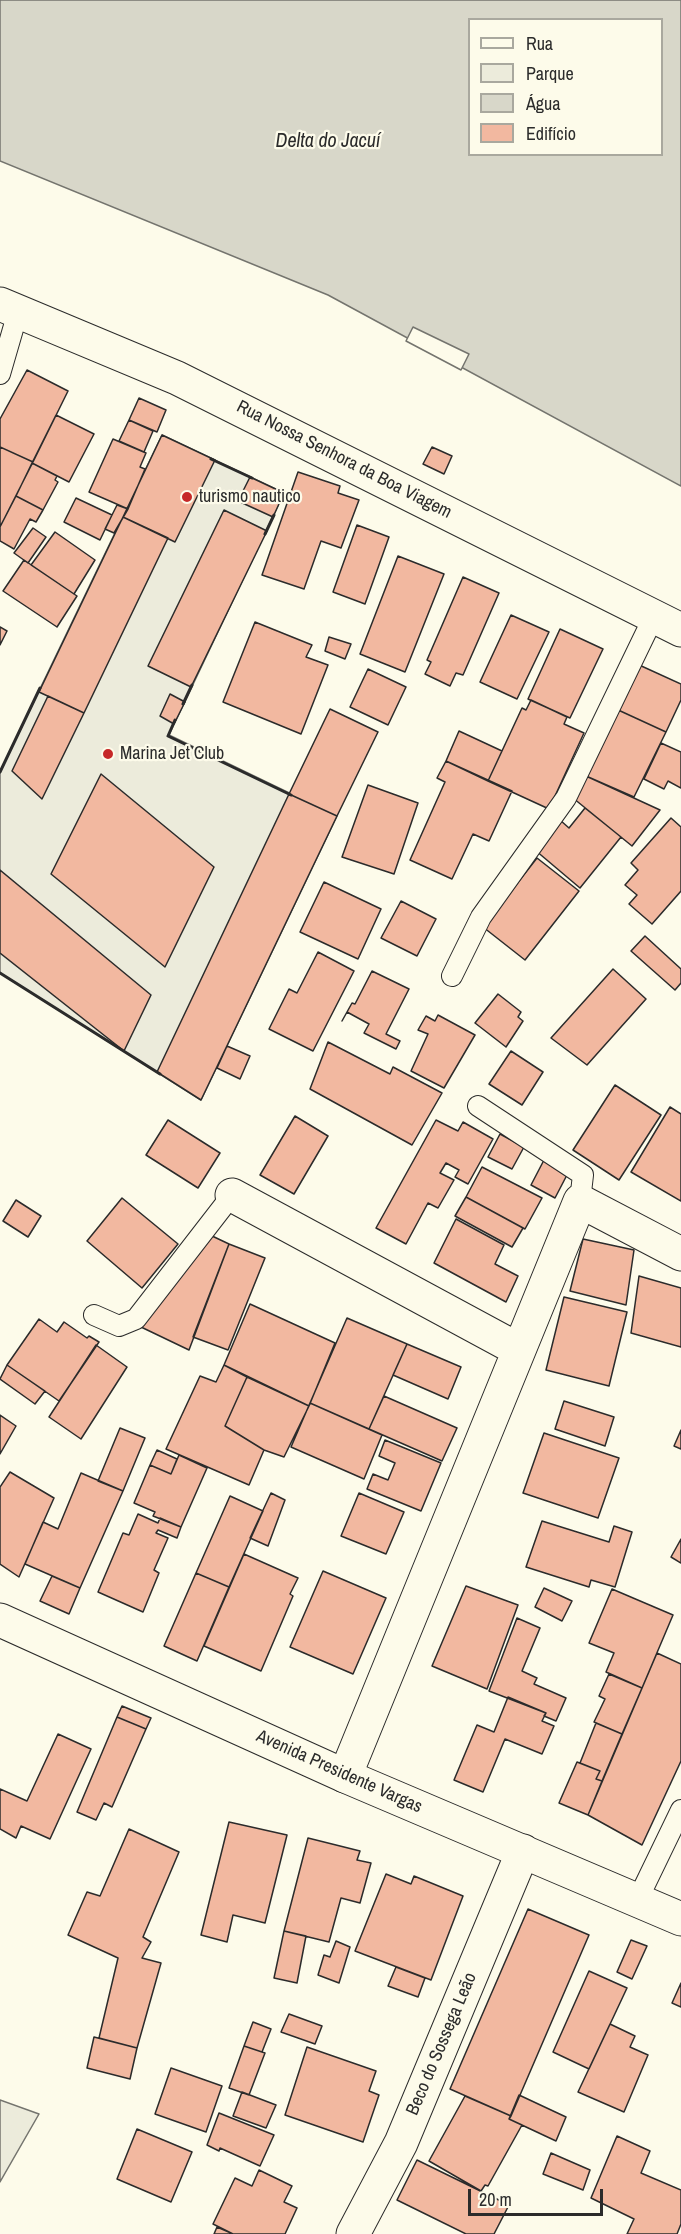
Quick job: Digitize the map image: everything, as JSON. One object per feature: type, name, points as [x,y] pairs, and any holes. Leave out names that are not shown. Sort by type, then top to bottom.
[{"type":"street","name":"Rua Nossa Senhora da Boa Viagem","points":[[9,308],[177,378],[668,623]]},
{"type":"street","points":[[232,1195],[519,1350]]},
{"type":"street","points":[[345,1776],[580,1201],[681,1254]]},
{"type":"street","name":"Avenida Presidente Vargas","points":[[0,1620],[345,1776],[681,1919]]},
{"type":"street","name":"Beco do Sossega Leão","points":[[353,2234],[401,2143],[523,1851]]},
{"type":"lane","points":[[0,374],[9,308]]},
{"type":"lane","points":[[452,976],[481,917],[566,798],[668,623]]},
{"type":"lane","points":[[478,1106],[583,1175],[580,1201]]},
{"type":"lane","points":[[94,1315],[119,1326],[136,1319],[232,1195]]},
{"type":"lane","points":[[638,1899],[681,1809]]},
{"type":"green space","name":"Marina Jet Club","points":[[162,435],[284,493],[169,735],[337,816],[201,1100],[0,973],[0,772]]},
{"type":"green space","points":[[0,2100],[39,2114],[0,2182]]},
{"type":"water","name":"Delta do Jacuí","points":[[0,0],[681,0],[681,486],[328,295],[0,161]]},
{"type":"pier","points":[[413,327],[469,354],[461,370],[406,341]]},
{"type":"building","points":[[27,370],[68,391],[33,462],[0,447],[0,419]]},
{"type":"building","points":[[139,398],[166,410],[157,432],[129,420]]},
{"type":"building","points":[[56,415],[94,434],[69,482],[32,463]]},
{"type":"building","points":[[129,420],[153,431],[144,452],[119,441]]},
{"type":"building","points":[[162,435],[215,460],[175,542],[123,517]]},
{"type":"building","points":[[113,439],[146,453],[140,467],[145,469],[128,509],[89,492]]},
{"type":"building","points":[[0,447],[33,462],[1,525],[0,525]]},
{"type":"building","points":[[432,447],[452,456],[444,474],[423,464]]},
{"type":"building","points":[[32,463],[57,476],[55,480],[58,482],[43,510],[16,496]]},
{"type":"building","points":[[298,472],[340,486],[338,493],[359,500],[341,548],[321,541],[304,589],[262,575]]},
{"type":"building","points":[[250,477],[284,493],[273,517],[238,501]]},
{"type":"building","points":[[16,496],[43,510],[36,522],[30,519],[14,549],[0,541],[0,527]]},
{"type":"building","points":[[76,498],[112,515],[100,540],[64,522]]},
{"type":"building","points":[[117,505],[128,509],[114,533],[105,529]]},
{"type":"building","points":[[224,510],[267,531],[191,687],[148,666]]},
{"type":"building","points":[[123,517],[168,538],[84,713],[39,692]]},
{"type":"building","points":[[357,525],[389,537],[365,604],[333,592]]},
{"type":"building","points":[[33,528],[46,537],[28,563],[14,553]]},
{"type":"building","points":[[55,532],[95,560],[74,594],[31,565]]},
{"type":"building","points":[[398,556],[444,574],[405,672],[360,654]]},
{"type":"building","points":[[24,560],[77,596],[57,627],[3,591]]},
{"type":"building","points":[[463,577],[499,593],[463,675],[456,673],[450,686],[425,674],[431,662],[427,660]]},
{"type":"building","points":[[511,615],[549,632],[517,699],[480,682]]},
{"type":"building","points":[[255,622],[312,645],[306,657],[328,665],[301,734],[223,702]]},
{"type":"building","points":[[0,627],[7,631],[0,645]]},
{"type":"building","points":[[560,629],[603,649],[570,718],[528,699]]},
{"type":"building","points":[[329,637],[351,644],[345,659],[325,651]]},
{"type":"building","points":[[637,664],[681,684],[681,700],[666,732],[616,709]]},
{"type":"building","points":[[368,669],[406,687],[388,725],[350,707]]},
{"type":"building","points":[[170,694],[185,702],[174,724],[160,716]]},
{"type":"building","points":[[48,696],[84,713],[42,799],[12,771]]},
{"type":"building","points":[[531,700],[567,717],[564,724],[584,733],[549,809],[488,781],[522,708],[526,710]]},
{"type":"building","points":[[330,709],[378,732],[337,816],[289,794]]},
{"type":"building","points":[[616,709],[666,732],[634,797],[586,776]]},
{"type":"building","points":[[459,731],[502,751],[488,781],[446,761]]},
{"type":"building","points":[[661,743],[681,752],[681,788],[668,781],[664,789],[644,779]]},
{"type":"building","points":[[446,761],[512,791],[489,841],[473,834],[452,879],[410,860],[445,782],[437,778]]},
{"type":"building","points":[[101,774],[214,867],[165,967],[51,874]]},
{"type":"building","points":[[586,776],[660,810],[632,846],[573,798]]},
{"type":"building","points":[[368,785],[418,803],[394,874],[342,857]]},
{"type":"building","points":[[289,794],[337,816],[201,1100],[157,1072]]},
{"type":"building","points":[[585,808],[621,837],[580,888],[535,850],[560,820],[569,828]]},
{"type":"building","points":[[671,818],[681,827],[681,891],[652,924],[629,904],[637,895],[625,885],[638,870],[631,863]]},
{"type":"building","points":[[537,858],[579,891],[525,960],[483,927]]},
{"type":"building","points":[[0,870],[151,995],[124,1051],[0,953]]},
{"type":"building","points":[[324,882],[381,909],[358,959],[300,932]]},
{"type":"building","points":[[401,901],[436,919],[417,956],[381,938]]},
{"type":"building","points":[[645,936],[681,969],[681,983],[675,990],[631,951]]},
{"type":"building","points":[[318,952],[354,971],[313,1051],[269,1029],[289,989],[297,993]]},
{"type":"building","points":[[613,969],[646,999],[587,1065],[551,1038]]},
{"type":"building","points":[[372,971],[409,989],[386,1034],[400,1041],[396,1049],[364,1033],[369,1024],[347,1012],[352,1003],[355,1004]]},
{"type":"building","points":[[498,994],[521,1012],[518,1017],[523,1021],[506,1047],[475,1023]]},
{"type":"building","points":[[438,1015],[475,1035],[444,1088],[411,1071],[428,1034],[418,1030],[426,1016],[435,1021]]},
{"type":"building","points":[[328,1042],[390,1074],[393,1067],[442,1093],[412,1145],[310,1089]]},
{"type":"building","points":[[227,1046],[250,1056],[240,1079],[217,1068]]},
{"type":"building","points":[[511,1051],[543,1072],[522,1105],[489,1084]]},
{"type":"building","points":[[615,1085],[661,1115],[619,1180],[573,1150]]},
{"type":"building","points":[[670,1107],[681,1114],[681,1201],[631,1172]]},
{"type":"building","points":[[295,1116],[328,1136],[294,1194],[260,1175]]},
{"type":"building","points":[[168,1120],[220,1153],[198,1188],[146,1155]]},
{"type":"building","points":[[436,1120],[458,1131],[463,1122],[493,1139],[468,1184],[455,1177],[459,1170],[446,1163],[440,1173],[454,1180],[438,1208],[428,1203],[406,1244],[376,1228]]},
{"type":"building","points":[[500,1134],[524,1147],[512,1169],[488,1157]]},
{"type":"building","points":[[544,1160],[568,1173],[555,1198],[531,1185]]},
{"type":"building","points":[[482,1167],[542,1198],[525,1229],[466,1197]]},
{"type":"building","points":[[466,1197],[523,1228],[512,1247],[455,1216]]},
{"type":"building","points":[[122,1198],[178,1244],[142,1288],[87,1241]]},
{"type":"building","points":[[16,1200],[41,1216],[28,1237],[3,1221]]},
{"type":"building","points":[[456,1219],[504,1245],[495,1264],[518,1276],[506,1302],[434,1263]]},
{"type":"building","points":[[210,1235],[229,1244],[189,1350],[141,1327]]},
{"type":"building","points":[[583,1239],[634,1250],[626,1305],[570,1291]]},
{"type":"building","points":[[229,1244],[265,1258],[228,1350],[193,1337]]},
{"type":"building","points":[[639,1276],[681,1288],[681,1347],[631,1333]]},
{"type":"building","points":[[564,1297],[627,1312],[609,1386],[546,1370]]},
{"type":"building","points":[[250,1304],[335,1343],[309,1406],[224,1365]]},
{"type":"building","points":[[347,1318],[407,1344],[369,1429],[310,1403]]},
{"type":"building","points":[[39,1319],[57,1332],[64,1322],[87,1338],[89,1336],[99,1342],[59,1401],[7,1365]]},
{"type":"building","points":[[407,1344],[461,1367],[448,1399],[393,1375]]},
{"type":"building","points":[[96,1345],[127,1367],[81,1439],[49,1417]]},
{"type":"building","points":[[7,1365],[45,1391],[35,1404],[0,1379]]},
{"type":"building","points":[[224,1365],[247,1377],[225,1426],[264,1450],[249,1485],[166,1449],[200,1376],[216,1382]]},
{"type":"building","points":[[247,1377],[309,1406],[284,1457],[264,1450],[225,1426]]},
{"type":"building","points":[[384,1396],[457,1428],[442,1461],[369,1429]]},
{"type":"building","points":[[564,1401],[614,1417],[605,1446],[555,1429]]},
{"type":"building","points":[[310,1403],[382,1435],[364,1479],[291,1447]]},
{"type":"building","points":[[0,1415],[16,1426],[0,1454]]},
{"type":"building","points":[[120,1428],[145,1438],[123,1491],[98,1481]]},
{"type":"building","points":[[681,1430],[681,1449],[674,1446]]},
{"type":"building","points":[[544,1433],[619,1458],[598,1518],[523,1493]]},
{"type":"building","points":[[385,1440],[441,1463],[421,1511],[367,1489],[373,1474],[388,1480],[395,1463],[379,1456]]},
{"type":"building","points":[[157,1450],[177,1459],[171,1474],[150,1465]]},
{"type":"building","points":[[179,1455],[207,1468],[181,1527],[153,1516],[155,1512],[134,1503],[150,1465],[171,1474]]},
{"type":"building","points":[[10,1472],[54,1498],[19,1577],[0,1564],[0,1487]]},
{"type":"building","points":[[81,1473],[123,1491],[80,1588],[25,1564],[43,1522],[58,1529]]},
{"type":"building","points":[[271,1493],[285,1500],[268,1546],[250,1538]]},
{"type":"building","points":[[359,1493],[404,1512],[386,1554],[341,1536]]},
{"type":"building","points":[[230,1496],[263,1511],[229,1587],[196,1573]]},
{"type":"building","points":[[138,1514],[158,1523],[160,1518],[181,1527],[177,1538],[158,1530],[156,1533],[168,1538],[154,1570],[159,1573],[143,1612],[98,1592],[123,1533],[129,1535]]},
{"type":"building","points":[[542,1521],[609,1542],[614,1526],[632,1532],[615,1587],[591,1580],[589,1587],[526,1567]]},
{"type":"building","points":[[681,1539],[681,1563],[671,1557]]},
{"type":"building","points":[[244,1554],[298,1578],[290,1594],[293,1596],[261,1671],[204,1646]]},
{"type":"building","points":[[323,1571],[386,1598],[353,1674],[290,1647]]},
{"type":"building","points":[[196,1573],[229,1587],[197,1661],[164,1646]]},
{"type":"building","points":[[52,1576],[80,1588],[69,1614],[40,1601]]},
{"type":"building","points":[[466,1586],[518,1605],[487,1689],[432,1666]]},
{"type":"building","points":[[544,1588],[572,1601],[562,1621],[535,1607]]},
{"type":"building","points":[[612,1589],[673,1615],[642,1688],[606,1672],[614,1653],[589,1643]]},
{"type":"building","points":[[517,1618],[540,1628],[522,1671],[537,1678],[534,1684],[566,1698],[556,1721],[544,1716],[546,1713],[489,1691]]},
{"type":"building","points":[[657,1653],[681,1664],[681,1761],[642,1845],[588,1815]]},
{"type":"building","points":[[609,1674],[642,1688],[622,1734],[594,1722],[605,1699],[599,1696]]},
{"type":"building","points":[[508,1697],[546,1713],[542,1721],[554,1726],[542,1754],[505,1739],[483,1792],[454,1780],[477,1725],[494,1732]]},
{"type":"building","points":[[122,1706],[151,1718],[146,1729],[117,1717]]},
{"type":"building","points":[[117,1717],[146,1729],[112,1807],[104,1803],[96,1820],[77,1812]]},
{"type":"building","points":[[596,1723],[622,1734],[602,1781],[596,1779],[600,1771],[580,1763]]},
{"type":"building","points":[[58,1734],[91,1749],[50,1839],[21,1826],[16,1838],[0,1829],[0,1789],[27,1801]]},
{"type":"building","points":[[577,1762],[600,1771],[596,1779],[602,1781],[588,1815],[559,1803]]},
{"type":"building","points":[[229,1822],[287,1835],[265,1923],[233,1915],[227,1942],[201,1935]]},
{"type":"building","points":[[129,1829],[179,1852],[143,1937],[151,1942],[142,1958],[161,1963],[137,2048],[99,2038],[118,1958],[68,1935],[87,1892],[100,1896]]},
{"type":"building","points":[[308,1838],[360,1851],[357,1860],[371,1863],[360,1903],[341,1898],[329,1942],[284,1931]]},
{"type":"building","points":[[386,1874],[411,1884],[414,1876],[463,1896],[431,1980],[355,1951]]},
{"type":"building","points":[[528,1909],[589,1935],[511,2116],[450,2089]]},
{"type":"building","points":[[284,1931],[306,1936],[297,1983],[274,1978]]},
{"type":"building","points":[[631,1940],[647,1946],[632,1979],[617,1972]]},
{"type":"building","points":[[336,1941],[350,1947],[339,1983],[318,1975],[324,1955],[330,1957]]},
{"type":"building","points":[[396,1967],[425,1978],[418,1997],[388,1986]]},
{"type":"building","points":[[589,1971],[627,1988],[589,2069],[553,2052]]},
{"type":"building","points":[[681,1983],[681,2007],[672,2003]]},
{"type":"building","points":[[289,2014],[322,2026],[315,2044],[281,2032]]},
{"type":"building","points":[[253,2022],[271,2029],[262,2052],[244,2046]]},
{"type":"building","points":[[610,2024],[635,2036],[630,2047],[648,2055],[624,2112],[578,2092]]},
{"type":"building","points":[[94,2037],[137,2048],[130,2079],[87,2068]]},
{"type":"building","points":[[244,2046],[265,2053],[249,2095],[229,2088]]},
{"type":"building","points":[[307,2047],[376,2071],[369,2091],[379,2095],[363,2142],[285,2115]]},
{"type":"building","points":[[171,2068],[222,2086],[206,2132],[155,2114]]},
{"type":"building","points":[[242,2092],[276,2105],[266,2128],[233,2116]]},
{"type":"building","points":[[519,2095],[566,2117],[556,2141],[509,2119]]},
{"type":"building","points":[[465,2096],[511,2116],[509,2119],[522,2125],[488,2186],[485,2185],[481,2191],[429,2161]]},
{"type":"building","points":[[219,2113],[274,2135],[260,2166],[220,2148],[219,2151],[207,2145]]},
{"type":"building","points":[[137,2129],[192,2152],[171,2202],[117,2179]]},
{"type":"building","points":[[617,2136],[650,2151],[641,2173],[681,2190],[681,2224],[677,2234],[627,2234],[634,2219],[591,2198]]},
{"type":"building","points":[[551,2153],[590,2170],[583,2190],[543,2174]]},
{"type":"building","points":[[417,2160],[509,2205],[494,2234],[466,2234],[397,2200]]},
{"type":"building","points":[[259,2170],[292,2186],[284,2202],[297,2208],[285,2234],[233,2234],[213,2224],[235,2178],[252,2186]]},
{"type":"building","points":[[217,2227],[233,2234],[214,2234]]},
{"type":"wall","points":[[211,459],[252,478]]},
{"type":"wall","points":[[265,534],[274,515]]},
{"type":"wall","points":[[183,704],[192,685]]},
{"type":"wall","points":[[0,772],[40,688]]},
{"type":"wall","points":[[175,720],[168,736],[291,795]]},
{"type":"wall","points":[[0,973],[160,1074]]},
{"type":"place","name":"turismo nautico","points":[[187,497]]},
{"type":"place","name":"Marina Jet Club","points":[[108,754]]}]
